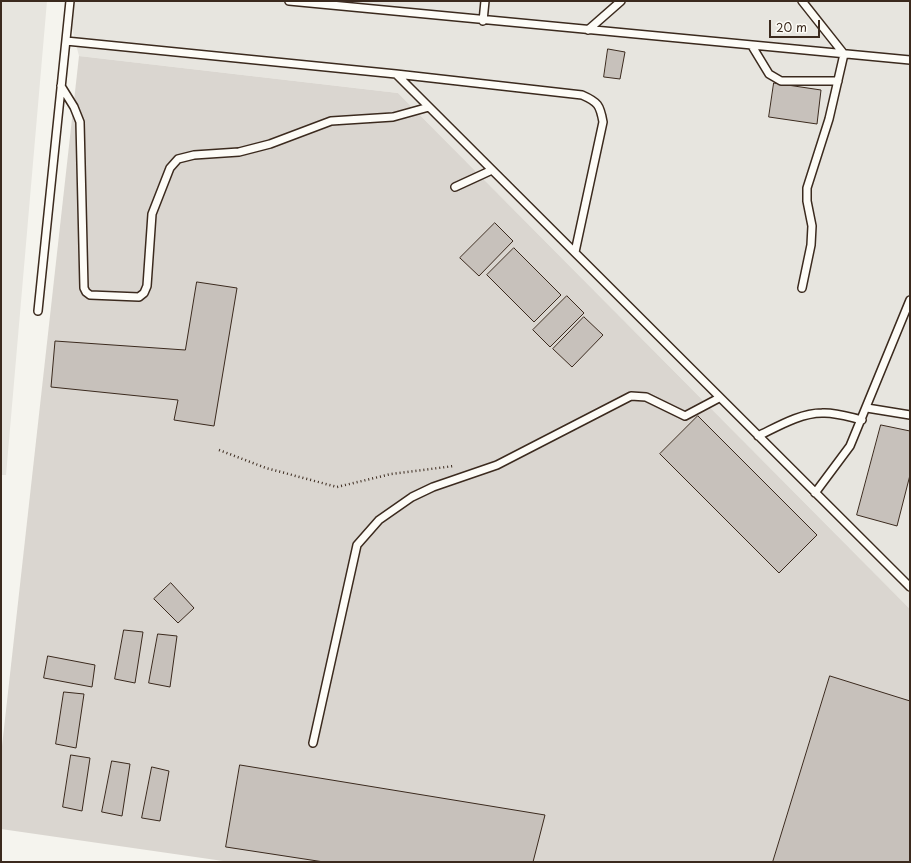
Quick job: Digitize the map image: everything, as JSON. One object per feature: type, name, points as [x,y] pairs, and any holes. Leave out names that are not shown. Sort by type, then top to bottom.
[{"type":"lane","points":[[38,311],[70,1]]},
{"type":"lane","points":[[289,1],[483,21],[910,60]]},
{"type":"lane","points":[[483,21],[485,1]]},
{"type":"lane","points":[[588,30],[621,1]]},
{"type":"lane","points":[[802,1],[844,54]]},
{"type":"lane","points":[[66,40],[396,74],[582,96],[594,100],[601,108],[603,122],[574,252]]},
{"type":"lane","points":[[752,46],[770,74],[781,81],[838,81]]},
{"type":"lane","points":[[802,288],[811,245],[812,226],[807,201],[808,188],[829,119],[844,54]]},
{"type":"lane","points":[[396,74],[910,587]]},
{"type":"lane","points":[[61,86],[74,107],[80,122],[84,288],[90,295],[139,297],[144,293],[147,286],[152,214],[170,168],[178,160],[194,155],[240,152],[270,144],[331,121],[393,117],[429,107]]},
{"type":"lane","points":[[455,187],[492,170]]},
{"type":"lane","points":[[815,493],[850,446],[908,310],[910,300]]},
{"type":"lane","points":[[313,743],[357,545],[379,520],[419,494],[433,487],[497,465],[631,396],[646,397],[685,416],[720,398]]},
{"type":"lane","points":[[867,408],[910,414]]},
{"type":"lane","points":[[758,436],[784,424],[815,413],[834,413],[862,420]]},
{"type":"path","points":[[219,450],[266,468],[337,487],[391,474],[458,465]]},
{"type":"shaded area","points":[[1,1],[47,1],[6,475],[1,475]]},
{"type":"shaded area","points":[[65,1],[910,1],[910,609],[398,93],[79,56]]},
{"type":"shaded area","points":[[79,56],[398,93],[910,609],[910,862],[230,862],[1,829],[1,755]]},
{"type":"building","points":[[608,49],[625,52],[620,79],[604,77]]},
{"type":"building","points":[[774,83],[821,90],[817,124],[769,117]]},
{"type":"building","points":[[495,223],[513,241],[479,276],[460,258]]},
{"type":"building","points":[[514,248],[561,295],[534,322],[487,275]]},
{"type":"building","points":[[197,282],[237,288],[214,426],[174,420],[178,400],[51,387],[55,341],[185,350]]},
{"type":"building","points":[[567,296],[584,313],[550,347],[533,330]]},
{"type":"building","points":[[584,317],[603,335],[572,367],[553,349]]},
{"type":"building","points":[[698,416],[817,535],[779,573],[660,454]]},
{"type":"building","points":[[881,425],[910,431],[910,475],[897,526],[857,515]]},
{"type":"building","points":[[171,583],[194,608],[178,623],[154,599]]},
{"type":"building","points":[[124,630],[143,632],[135,683],[115,679]]},
{"type":"building","points":[[158,634],[177,636],[170,687],[149,683]]},
{"type":"building","points":[[48,656],[95,665],[92,687],[44,678]]},
{"type":"building","points":[[830,676],[910,701],[910,862],[773,862]]},
{"type":"building","points":[[64,692],[84,694],[76,748],[56,744]]},
{"type":"building","points":[[71,755],[90,758],[82,811],[63,807]]},
{"type":"building","points":[[112,761],[130,764],[122,816],[102,812]]},
{"type":"building","points":[[240,765],[545,815],[533,862],[324,862],[226,847]]},
{"type":"building","points":[[152,767],[169,771],[160,821],[142,818]]}]
